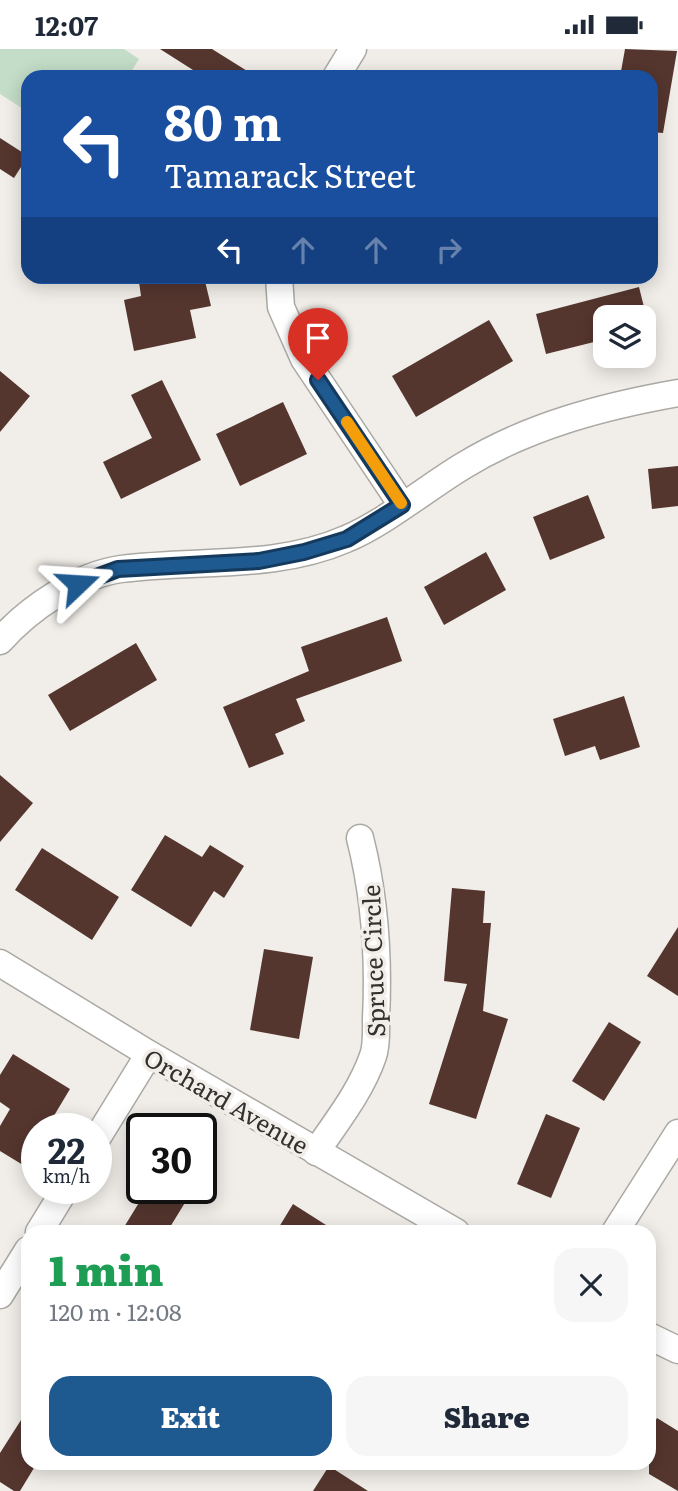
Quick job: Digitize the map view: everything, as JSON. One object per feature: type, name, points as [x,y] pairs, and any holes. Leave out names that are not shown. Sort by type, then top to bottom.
[{"type":"street","points":[[340,70],[353,49]]},
{"type":"street","points":[[279,284],[281,307],[304,359],[402,505]]},
{"type":"street","points":[[0,641],[12,627],[58,592],[118,569],[259,561],[304,552],[347,539],[466,464],[540,428],[629,402],[678,393]]},
{"type":"street","name":"Spruce Circle","points":[[316,1152],[361,1085],[375,1053],[375,932],[370,877],[360,838]]},
{"type":"street","name":"Orchard Avenue","points":[[0,963],[149,1054],[444,1225]]},
{"type":"street","points":[[112,1114],[149,1054]]},
{"type":"street","points":[[619,1225],[678,1133]]},
{"type":"street","points":[[43,1225],[56,1204]]},
{"type":"street","points":[[0,1295],[21,1261]]},
{"type":"street","points":[[656,1339],[678,1350]]},
{"type":"green space","points":[[0,49],[124,49],[139,59],[132,70],[21,70],[21,108],[0,94]]},
{"type":"building","points":[[160,49],[212,49],[246,70],[193,70]]},
{"type":"building","points":[[625,49],[677,51],[663,133],[658,133],[658,70],[621,70]]},
{"type":"building","points":[[0,138],[21,152],[21,167],[14,178],[0,169]]},
{"type":"building","points":[[139,284],[206,284],[211,306],[190,310],[196,338],[134,351],[124,300],[141,296]]},
{"type":"building","points":[[639,287],[644,305],[593,305],[593,342],[546,354],[536,314]]},
{"type":"building","points":[[489,320],[513,361],[416,417],[392,376]]},
{"type":"building","points":[[0,371],[30,396],[0,432]]},
{"type":"building","points":[[162,380],[201,460],[121,499],[103,462],[152,438],[131,395]]},
{"type":"building","points":[[283,402],[307,454],[240,486],[216,434]]},
{"type":"building","points":[[678,466],[678,506],[652,509],[648,469]]},
{"type":"building","points":[[588,495],[605,538],[550,560],[533,517]]},
{"type":"building","points":[[486,552],[506,590],[444,625],[424,587]]},
{"type":"building","points":[[387,617],[402,661],[296,699],[305,721],[275,734],[284,754],[249,768],[223,707],[309,671],[301,647]]},
{"type":"building","points":[[136,643],[157,680],[70,731],[48,695]]},
{"type":"building","points":[[624,696],[640,747],[600,760],[595,746],[565,756],[553,719]]},
{"type":"building","points":[[0,775],[33,803],[0,842]]},
{"type":"building","points":[[165,835],[202,857],[210,845],[244,866],[224,898],[214,891],[191,927],[131,890]]},
{"type":"building","points":[[42,848],[119,897],[92,940],[15,890]]},
{"type":"building","points":[[452,888],[485,891],[483,923],[491,923],[483,1011],[508,1019],[476,1119],[429,1104],[467,984],[444,981]]},
{"type":"building","points":[[678,927],[678,996],[647,976]]},
{"type":"building","points":[[264,949],[313,957],[299,1039],[250,1030]]},
{"type":"building","points":[[609,1022],[641,1042],[604,1101],[572,1081]]},
{"type":"building","points":[[13,1054],[70,1089],[56,1113],[21,1113],[21,1164],[0,1151],[0,1126],[10,1109],[0,1102],[0,1075]]},
{"type":"building","points":[[546,1114],[580,1128],[551,1198],[517,1184]]},
{"type":"building","points":[[138,1204],[184,1204],[171,1225],[125,1225]]},
{"type":"building","points":[[293,1204],[326,1225],[280,1225]]},
{"type":"building","points":[[21,1420],[21,1470],[33,1470],[20,1491],[14,1491],[0,1482],[0,1453]]},
{"type":"building","points":[[656,1420],[678,1431],[678,1491],[649,1474],[649,1470],[656,1470]]},
{"type":"building","points":[[326,1470],[335,1470],[368,1491],[313,1491]]},
{"type":"slow traffic","points":[[347,422],[401,503]]},
{"type":"route","points":[[78,584],[118,569],[259,561],[304,552],[347,539],[402,505],[318,380]]}]
